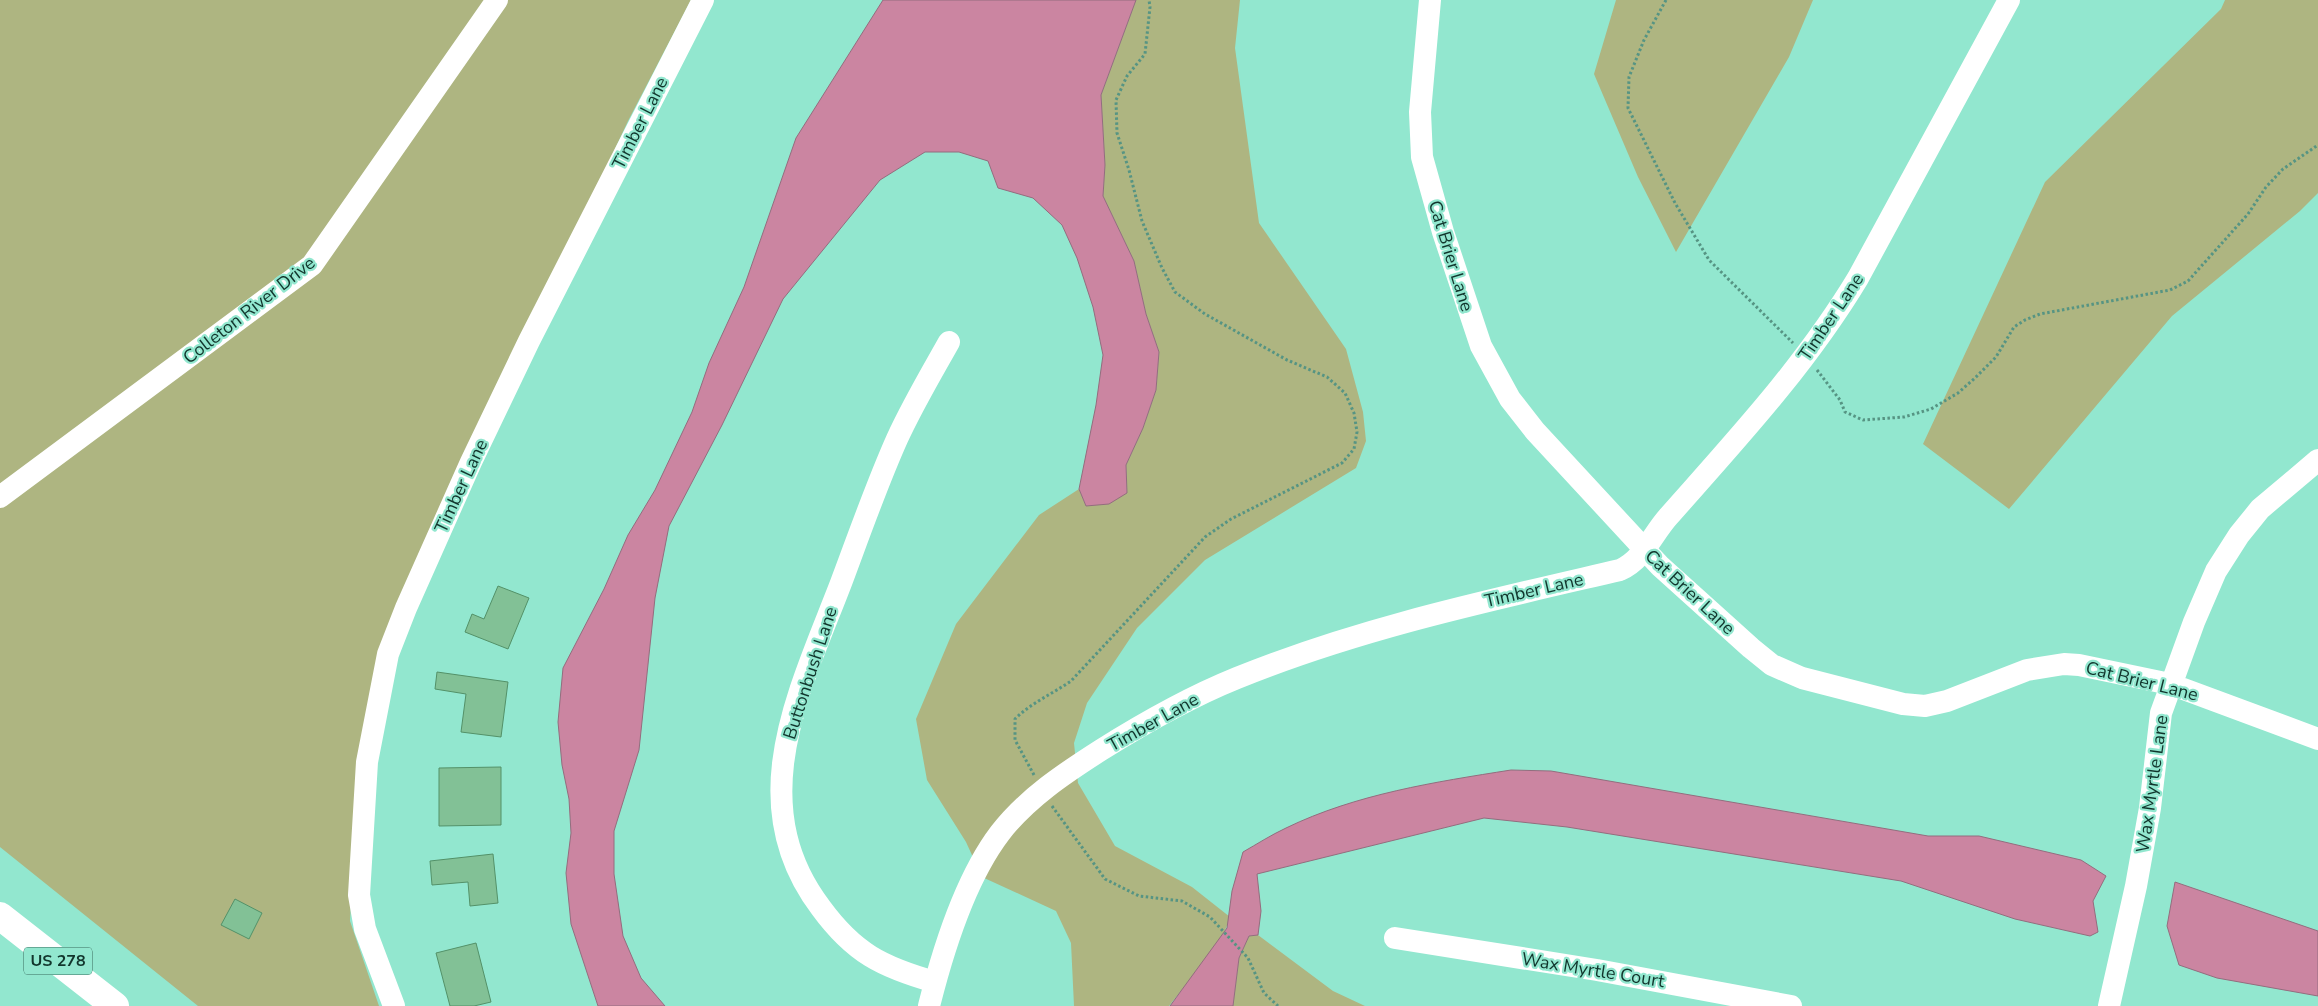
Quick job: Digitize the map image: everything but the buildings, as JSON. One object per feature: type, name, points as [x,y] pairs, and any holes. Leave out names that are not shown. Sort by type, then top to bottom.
[{"type":"highway","name":"US 278","points":[[0,916],[105,998]]},
{"type":"highway","points":[[0,933],[105,998]]},
{"type":"street","name":"Colleton River Drive","points":[[0,497],[312,265],[497,0]]},
{"type":"street","name":"Timber Lane","points":[[394,1006],[365,929],[359,895],[367,762],[388,654],[406,608],[464,479],[529,341],[703,0]]},
{"type":"street","name":"Cat Brier Lane","points":[[1430,0],[1420,112],[1422,158],[1443,232],[1480,346],[1510,399],[1535,430],[1644,550],[1751,648],[1772,665],[1802,678],[1903,704],[1925,706],[1947,701],[2027,670],[2064,664],[2078,665],[2170,684],[2318,739]]},
{"type":"street","name":"Timber Lane","points":[[929,1006],[935,982],[959,912],[984,858],[1000,833],[1020,810],[1043,791],[1114,742],[1197,696],[1275,663],[1464,606],[1620,570],[1633,564],[1666,520],[1806,358],[1835,317],[2009,0]]},
{"type":"street","name":"Buttonbush Lane","points":[[935,982],[900,972],[878,962],[851,942],[829,919],[804,884],[793,858],[784,833],[780,791],[789,731],[809,667],[894,446],[949,342]]},
{"type":"street","name":"Wax Myrtle Lane","points":[[2109,1006],[2136,886],[2150,808],[2161,713],[2170,684],[2216,571],[2239,535],[2260,509],[2318,460]]},
{"type":"street","name":"Wax Myrtle Court","points":[[1395,938],[1607,972],[1791,1006]]},
{"type":"path","points":[[1149,0],[1150,7],[1145,54],[1128,76],[1116,100],[1118,133],[1142,221],[1162,268],[1175,292],[1206,314],[1287,360],[1327,377],[1345,393],[1354,413],[1357,432],[1354,449],[1342,463],[1231,519],[1205,537],[1071,681],[1050,696],[1027,707],[1015,719],[1015,740],[1043,791],[1105,879],[1139,896],[1182,901],[1210,918],[1248,958],[1264,993],[1278,1006]]},
{"type":"path","points":[[1666,0],[1644,40],[1629,77],[1628,108],[1675,203],[1709,260],[1785,334],[1840,400],[1845,412],[1862,420],[1904,416],[1931,409],[1958,393],[1996,357],[2014,327],[2025,320],[2040,314],[2170,290],[2188,281],[2248,214],[2266,187],[2283,169],[2318,145]]},
{"type":"green space","points":[[0,0],[691,0],[628,121],[380,652],[359,761],[350,921],[379,1006],[198,1006],[0,847]]},
{"type":"green space","points":[[1136,0],[1240,0],[1235,48],[1259,223],[1346,349],[1363,412],[1366,441],[1356,468],[1205,560],[1137,628],[1087,703],[1074,743],[1078,783],[1115,846],[1192,887],[1230,917],[1226,929],[1212,952],[1169,1006],[1074,1006],[1071,943],[1056,911],[982,877],[966,842],[927,780],[916,719],[956,624],[1039,515],[1079,489],[1086,506],[1127,493],[1126,465],[1143,428],[1156,390],[1159,352],[1146,314],[1134,261],[1103,196],[1105,165],[1101,95]]},
{"type":"green space","points":[[1616,0],[1813,0],[1789,57],[1676,252],[1638,177],[1594,74]]},
{"type":"green space","points":[[2225,0],[2318,0],[2318,193],[2300,211],[2172,316],[2009,509],[1923,444],[2045,182],[2221,9]]},
{"type":"green space","points":[[1258,935],[1333,991],[1365,1006],[1233,1006],[1239,958],[1249,936]]},
{"type":"shaded area","points":[[883,0],[1136,0],[1101,95],[1105,165],[1103,196],[1134,261],[1146,314],[1159,352],[1156,390],[1143,428],[1126,465],[1127,493],[1109,504],[1086,506],[1079,489],[1096,405],[1103,355],[1093,307],[1077,258],[1062,225],[1033,198],[998,188],[988,161],[959,152],[925,152],[880,180],[783,299],[722,425],[669,526],[655,598],[639,750],[614,831],[614,874],[623,936],[641,978],[665,1006],[598,1006],[571,924],[566,873],[571,833],[569,799],[562,765],[558,722],[563,668],[604,589],[628,535],[655,490],[692,412],[709,363],[744,287],[796,138]]},
{"type":"shaded area","points":[[1511,770],[1551,771],[1928,836],[1979,836],[2081,860],[2106,876],[2093,901],[2098,932],[2090,936],[2015,919],[1901,881],[1567,827],[1484,818],[1257,874],[1261,911],[1258,935],[1249,936],[1239,958],[1233,1006],[1170,1006],[1227,928],[1232,891],[1243,852],[1286,828],[1340,806],[1396,791]]},
{"type":"shaded area","points":[[2175,882],[2318,931],[2318,996],[2217,978],[2179,965],[2167,926]]}]
